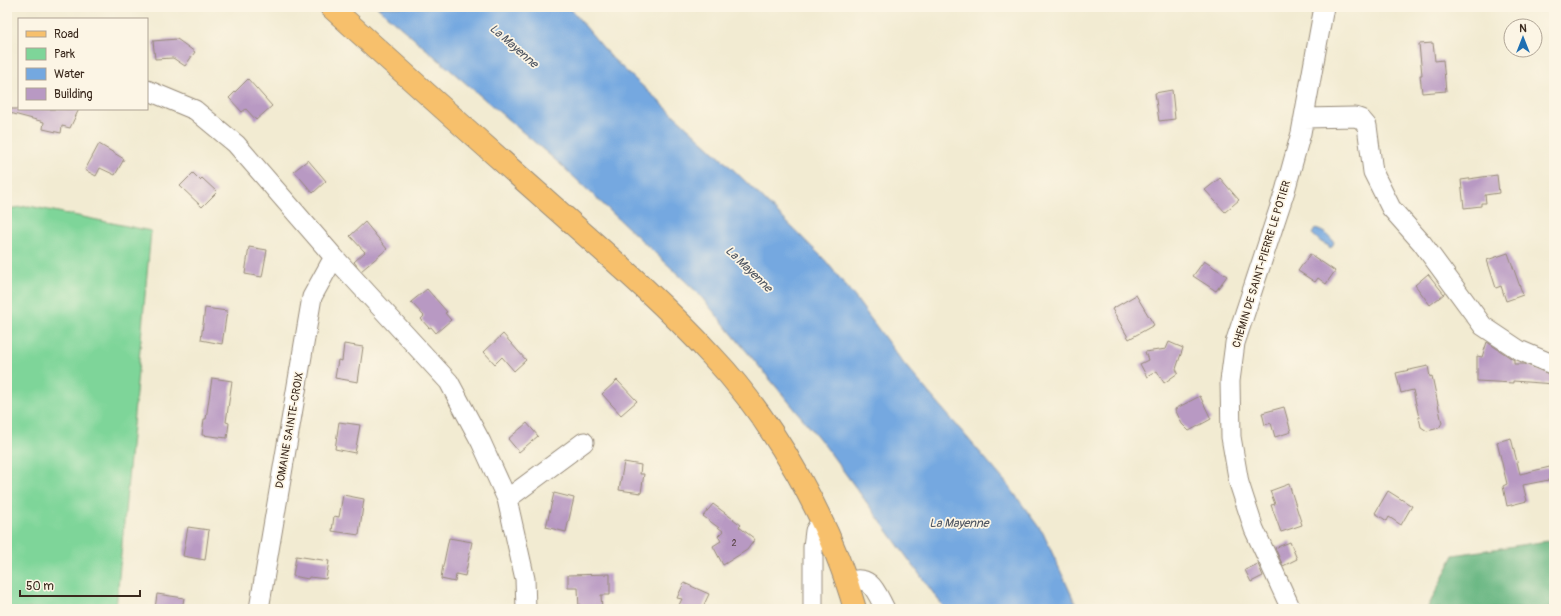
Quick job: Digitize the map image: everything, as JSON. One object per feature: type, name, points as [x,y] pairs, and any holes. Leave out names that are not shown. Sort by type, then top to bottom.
[{"type":"main road","points":[[331,7],[622,268],[713,357],[736,384],[782,449],[821,521],[847,582],[855,609]]},
{"type":"street","name":"CHEMIN DE SAINT-PIERRE LE POTIER","points":[[1291,609],[1254,530],[1239,483],[1232,437],[1230,381],[1234,343],[1285,191],[1304,118],[1324,7]]},
{"type":"street","points":[[148,90],[196,110],[236,144],[334,257],[449,382],[481,442],[508,499],[525,579],[526,609]]},
{"type":"street","points":[[1304,118],[1355,117],[1361,119],[1367,126],[1373,172],[1391,208],[1422,243],[1483,326],[1519,350],[1554,365]]},
{"type":"street","name":"DOMAINE SAINTE-CROIX","points":[[259,609],[312,297],[334,257]]},
{"type":"street","points":[[508,499],[584,442]]},
{"type":"street","points":[[813,609],[814,531],[821,521]]},
{"type":"street","points":[[847,582],[855,579],[862,579],[869,582],[885,609]]},
{"type":"green space","points":[[29,206],[151,231],[116,609],[7,609],[7,209]]},
{"type":"green space","points":[[1554,540],[1554,609],[1427,609],[1454,555]]},
{"type":"water","name":"La Mayenne","points":[[377,7],[569,7],[612,58],[739,175],[825,260],[854,296],[904,364],[1008,485],[1043,533],[1078,609],[945,609],[823,443],[698,293],[560,164]]},
{"type":"water","points":[[1315,229],[1330,237],[1334,242],[1332,247],[1329,248],[1329,246],[1321,242],[1312,234]]},
{"type":"building","points":[[177,39],[195,52],[185,66],[173,58],[155,59],[153,41]]},
{"type":"building","points":[[1433,43],[1435,61],[1443,60],[1446,91],[1422,93],[1419,44]]},
{"type":"building","points":[[248,79],[272,106],[256,120],[246,109],[242,112],[229,98]]},
{"type":"building","points":[[1172,90],[1175,119],[1159,121],[1155,93]]},
{"type":"building","points":[[10,109],[79,110],[70,128],[62,126],[61,133],[43,129],[44,122],[10,113]]},
{"type":"building","points":[[99,144],[124,159],[115,175],[100,168],[96,176],[85,170]]},
{"type":"building","points":[[308,160],[326,181],[313,193],[294,171]]},
{"type":"building","points":[[193,173],[200,180],[202,178],[217,192],[202,207],[180,186]]},
{"type":"building","points":[[1497,175],[1499,193],[1485,195],[1486,203],[1481,203],[1481,206],[1464,208],[1461,180]]},
{"type":"building","points":[[1220,178],[1239,200],[1225,212],[1205,190]]},
{"type":"building","points":[[365,222],[387,249],[361,271],[354,262],[365,252],[350,236]]},
{"type":"building","points":[[249,247],[267,250],[262,277],[245,274]]},
{"type":"building","points":[[1508,253],[1523,295],[1506,301],[1501,286],[1496,288],[1487,260]]},
{"type":"building","points":[[1310,254],[1335,271],[1326,284],[1318,278],[1315,282],[1298,271]]},
{"type":"building","points":[[1204,261],[1227,276],[1216,291],[1193,276]]},
{"type":"building","points":[[1428,274],[1444,294],[1430,305],[1415,285]]},
{"type":"building","points":[[427,289],[447,312],[445,313],[451,320],[436,333],[421,319],[424,316],[411,302]]},
{"type":"building","points":[[1136,295],[1154,325],[1129,339],[1112,309]]},
{"type":"building","points":[[205,308],[227,311],[222,344],[201,340]]},
{"type":"building","points":[[503,334],[526,360],[514,371],[502,357],[495,364],[484,352]]},
{"type":"building","points":[[1169,342],[1183,348],[1176,369],[1178,373],[1164,383],[1157,371],[1147,377],[1140,364],[1148,360],[1145,352],[1166,349]]},
{"type":"building","points":[[1487,342],[1514,360],[1514,364],[1525,364],[1554,376],[1554,384],[1513,381],[1513,383],[1477,381],[1477,356],[1482,357]]},
{"type":"building","points":[[344,344],[363,347],[358,382],[335,378],[338,360],[342,361]]},
{"type":"building","points":[[1428,366],[1430,377],[1432,376],[1442,423],[1439,428],[1427,431],[1421,427],[1413,390],[1401,393],[1396,373]]},
{"type":"building","points":[[212,378],[232,381],[226,422],[229,423],[227,438],[202,435]]},
{"type":"building","points":[[617,380],[637,401],[621,415],[602,394]]},
{"type":"building","points":[[1200,396],[1211,419],[1189,431],[1182,424],[1175,409]]},
{"type":"building","points":[[1284,407],[1291,432],[1275,437],[1271,423],[1265,425],[1262,413]]},
{"type":"building","points":[[339,422],[360,425],[355,453],[335,449]]},
{"type":"building","points":[[527,423],[538,436],[519,452],[508,439]]},
{"type":"building","points":[[1511,438],[1520,474],[1554,466],[1554,479],[1523,485],[1527,501],[1507,506],[1503,486],[1507,484],[1497,442]]},
{"type":"building","points":[[624,462],[641,465],[640,474],[644,474],[641,493],[619,490]]},
{"type":"building","points":[[1289,484],[1302,525],[1281,532],[1271,505],[1275,504],[1270,491]]},
{"type":"building","points":[[1388,491],[1412,506],[1401,525],[1389,517],[1387,521],[1375,513]]},
{"type":"building","points":[[554,493],[574,498],[566,532],[546,527]]},
{"type":"building","points":[[343,495],[364,499],[359,535],[332,531],[334,516],[339,517]]},
{"type":"building","points":[[713,504],[741,525],[739,527],[755,539],[747,550],[723,565],[713,546],[721,541],[718,536],[723,531],[703,516]]},
{"type":"building","points":[[188,527],[209,530],[205,560],[183,556]]},
{"type":"building","points":[[449,538],[472,542],[465,576],[456,574],[455,582],[441,579]]},
{"type":"building","points":[[1290,542],[1297,559],[1283,566],[1275,548]]},
{"type":"building","points":[[296,556],[329,561],[326,579],[309,577],[308,579],[293,576]]},
{"type":"building","points":[[1258,564],[1263,576],[1251,582],[1245,570]]},
{"type":"building","points":[[610,574],[610,595],[601,595],[602,609],[579,609],[578,588],[568,588],[568,575]]},
{"type":"building","points":[[684,583],[709,594],[702,609],[687,609],[679,605],[682,599],[677,598]]},
{"type":"building","points":[[157,594],[184,598],[182,609],[155,609]]}]
